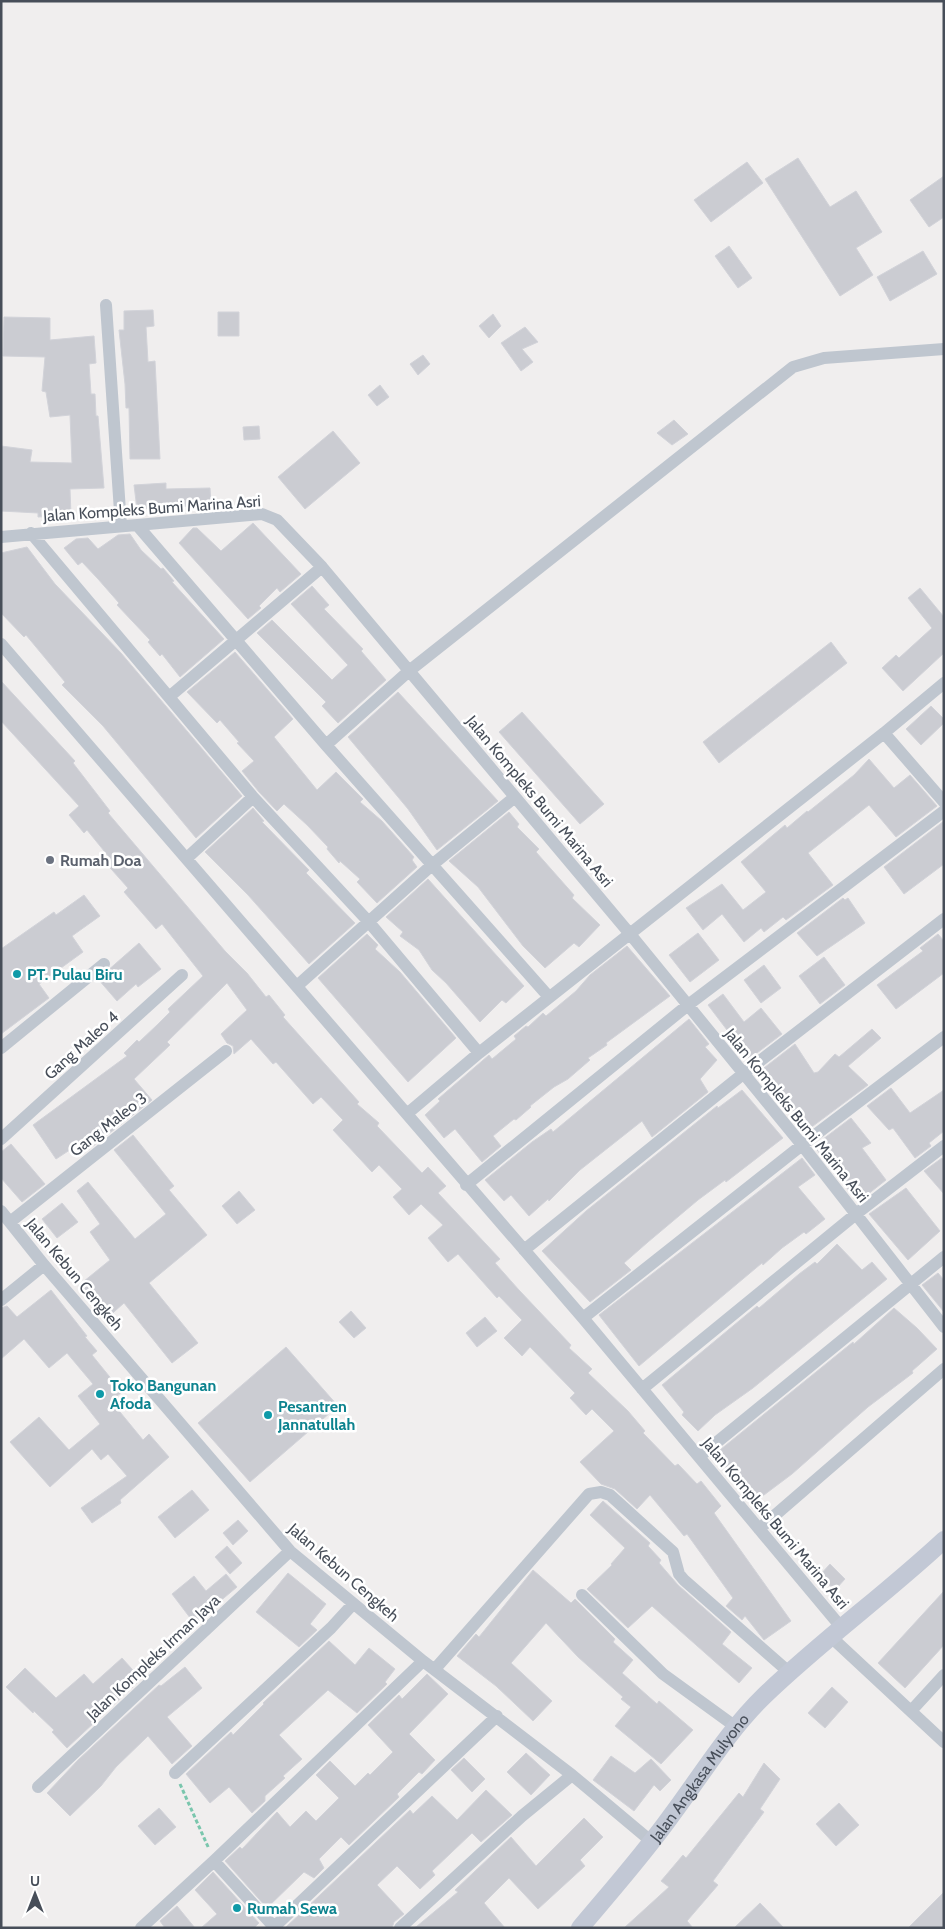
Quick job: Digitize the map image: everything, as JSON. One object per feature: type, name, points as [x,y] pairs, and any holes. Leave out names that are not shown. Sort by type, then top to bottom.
[{"type":"main road","name":"Jalan Angkasa Mulyono","points":[[580,1928],[652,1842],[736,1727],[763,1697],[836,1632],[905,1576],[944,1540]]},
{"type":"street","points":[[106,305],[121,526]]},
{"type":"street","points":[[326,745],[409,671],[793,366],[824,358],[944,349]]},
{"type":"street","name":"Jalan Kompleks Bumi Marina Asri","points":[[1,537],[262,514],[277,520],[322,568],[630,934],[802,1145],[944,1327]]},
{"type":"street","points":[[137,525],[326,745],[549,997]]},
{"type":"street","points":[[31,533],[253,797],[368,921],[478,1053]]},
{"type":"street","points":[[169,698],[322,568]]},
{"type":"street","name":"Jalan Kompleks Bumi Marina Asri","points":[[1,644],[408,1114],[466,1185],[583,1318],[700,1456],[759,1529],[836,1632]]},
{"type":"street","points":[[408,1114],[478,1053],[884,733],[944,683]]},
{"type":"street","points":[[884,733],[944,802]]},
{"type":"street","points":[[187,858],[253,797]]},
{"type":"street","points":[[297,986],[432,864],[515,797]]},
{"type":"street","points":[[466,1185],[688,1005],[944,811]]},
{"type":"street","points":[[524,1250],[743,1074],[944,919]]},
{"type":"street","points":[[1,1048],[104,964]]},
{"type":"street","name":"Gang Maleo 4","points":[[1,1139],[182,974]]},
{"type":"street","points":[[583,1318],[802,1145],[944,1037]]},
{"type":"street","name":"Gang Maleo 3","points":[[10,1222],[226,1051]]},
{"type":"street","points":[[642,1389],[856,1214],[944,1146]]},
{"type":"street","name":"Jalan Kebun Cengkeh","points":[[1,1211],[44,1265],[290,1551],[353,1604],[572,1775],[652,1842]]},
{"type":"street","points":[[700,1456],[944,1257]]},
{"type":"street","points":[[1,1300],[44,1265]]},
{"type":"street","points":[[759,1529],[944,1369]]},
{"type":"street","points":[[435,1669],[589,1494],[601,1492],[610,1495],[673,1552],[679,1574],[684,1580],[790,1673]]},
{"type":"street","name":"Jalan Kompleks Irman Jaya","points":[[38,1787],[290,1551]]},
{"type":"street","points":[[582,1595],[663,1674],[736,1727]]},
{"type":"street","points":[[175,1773],[331,1628],[353,1604]]},
{"type":"street","points":[[836,1632],[911,1711],[944,1742]]},
{"type":"street","points":[[141,1928],[214,1861],[424,1660]]},
{"type":"street","points":[[911,1711],[944,1675]]},
{"type":"street","points":[[214,1861],[274,1928],[497,1716]]},
{"type":"street","points":[[400,1928],[522,1816],[572,1775]]},
{"type":"path","points":[[175,1773],[214,1861]]},
{"type":"building","points":[[798,158],[830,207],[856,191],[882,232],[856,248],[873,275],[840,296],[765,179]]},
{"type":"building","points":[[747,162],[763,183],[711,222],[694,200]]},
{"type":"building","points":[[944,176],[944,217],[929,227],[910,200]]},
{"type":"building","points":[[729,246],[752,278],[738,288],[715,256]]},
{"type":"building","points":[[923,251],[937,274],[890,301],[877,277]]},
{"type":"building","points":[[153,310],[154,326],[146,327],[148,362],[155,361],[160,459],[130,459],[129,408],[126,408],[119,330],[124,330],[124,311]]},
{"type":"building","points":[[218,312],[239,312],[239,336],[218,336]]},
{"type":"building","points":[[493,314],[501,326],[489,338],[479,326]]},
{"type":"building","points":[[4,317],[50,318],[50,340],[94,336],[96,363],[89,364],[91,394],[95,394],[96,416],[98,416],[104,488],[70,489],[71,515],[38,517],[38,513],[1,511],[1,446],[32,450],[30,462],[72,463],[70,415],[50,417],[46,392],[42,391],[45,357],[3,356]]},
{"type":"building","points":[[525,327],[538,342],[522,349],[533,362],[521,371],[501,343]]},
{"type":"building","points":[[423,355],[430,364],[418,375],[410,364]]},
{"type":"building","points":[[380,385],[389,397],[377,406],[368,395]]},
{"type":"building","points":[[674,420],[688,434],[672,445],[657,433]]},
{"type":"building","points":[[259,426],[260,439],[244,440],[243,427]]},
{"type":"building","points":[[333,431],[360,463],[305,509],[278,477]]},
{"type":"building","points":[[166,483],[166,489],[210,488],[211,505],[137,509],[134,485]]},
{"type":"building","points":[[253,523],[301,574],[280,592],[277,588],[259,606],[261,608],[248,619],[179,543],[193,528],[197,528],[221,551]]},
{"type":"building","points":[[130,534],[141,550],[161,569],[163,568],[174,581],[172,582],[224,639],[180,677],[162,654],[160,656],[148,642],[150,640],[117,605],[119,603],[98,579],[82,562],[78,565],[64,548],[76,539],[88,538],[98,549],[118,535]]},
{"type":"building","points":[[27,547],[55,584],[121,653],[242,796],[196,838],[103,726],[62,685],[65,682],[26,635],[24,637],[1,613],[1,553]]},
{"type":"building","points":[[312,586],[329,605],[324,609],[363,649],[361,651],[386,680],[338,723],[322,706],[326,702],[257,633],[272,620],[332,680],[348,665],[291,604]]},
{"type":"building","points":[[920,588],[944,617],[944,653],[903,691],[882,668],[896,655],[899,658],[932,628],[908,598]]},
{"type":"building","points":[[831,642],[847,663],[719,763],[703,742]]},
{"type":"building","points":[[235,652],[293,719],[274,737],[317,790],[336,772],[363,799],[360,802],[382,821],[414,857],[412,860],[417,867],[377,903],[357,882],[360,879],[340,861],[339,863],[327,849],[328,847],[307,825],[284,804],[277,811],[259,792],[242,771],[254,761],[237,743],[239,742],[220,720],[217,723],[187,692]]},
{"type":"building","points":[[1,681],[75,761],[73,763],[110,811],[108,813],[225,951],[247,973],[266,997],[269,995],[285,1015],[283,1017],[359,1102],[357,1104],[379,1123],[377,1126],[422,1173],[428,1167],[446,1186],[438,1193],[500,1259],[495,1263],[571,1345],[569,1348],[592,1369],[588,1373],[628,1411],[645,1431],[643,1433],[675,1466],[678,1464],[697,1484],[701,1481],[721,1506],[714,1513],[791,1621],[764,1640],[745,1616],[742,1620],[726,1606],[733,1598],[687,1534],[684,1536],[650,1495],[637,1509],[615,1489],[601,1484],[580,1462],[614,1431],[592,1409],[586,1415],[570,1398],[575,1393],[530,1347],[522,1356],[504,1338],[522,1320],[499,1296],[497,1298],[458,1254],[448,1262],[428,1238],[443,1225],[421,1204],[409,1215],[393,1197],[402,1189],[379,1165],[372,1172],[333,1130],[343,1120],[321,1097],[313,1104],[276,1062],[273,1064],[251,1039],[234,1054],[233,1046],[227,1043],[221,1034],[247,1010],[227,983],[167,1042],[170,1045],[134,1079],[152,1100],[88,1150],[82,1142],[56,1159],[33,1125],[127,1056],[124,1053],[137,1040],[139,1042],[157,1025],[170,1012],[168,1009],[203,976],[162,924],[156,929],[124,892],[128,888],[104,861],[109,857],[87,830],[84,833],[69,815],[79,806],[1,721]]},
{"type":"building","points":[[398,692],[498,801],[437,850],[408,809],[348,737]]},
{"type":"building","points":[[931,706],[944,719],[944,723],[921,745],[906,729]]},
{"type":"building","points":[[522,712],[604,804],[580,824],[499,732]]},
{"type":"building","points":[[869,759],[894,788],[910,775],[937,806],[896,837],[869,805],[808,853],[833,885],[786,920],[783,917],[764,932],[761,928],[744,942],[722,914],[703,930],[686,908],[722,884],[743,910],[766,892],[741,862],[785,825],[787,828],[854,775]]},
{"type":"building","points":[[253,808],[264,821],[262,822],[309,870],[306,873],[355,923],[309,964],[248,895],[205,852]]},
{"type":"building","points":[[509,812],[519,824],[517,827],[539,849],[536,852],[574,895],[572,898],[600,925],[579,947],[574,943],[545,968],[523,946],[478,887],[449,861]]},
{"type":"building","points":[[944,821],[944,864],[904,894],[884,867]]},
{"type":"building","points":[[428,879],[524,986],[506,1003],[502,1000],[480,1022],[432,970],[419,950],[400,936],[403,932],[386,917]]},
{"type":"building","points":[[84,895],[100,916],[72,936],[83,952],[39,984],[49,998],[1,1034],[1,949],[54,912],[56,915]]},
{"type":"building","points":[[843,898],[845,900],[848,898],[865,923],[817,956],[797,933]]},
{"type":"building","points":[[698,933],[719,960],[690,982],[669,955]]},
{"type":"building","points":[[367,934],[378,945],[375,949],[400,972],[456,1038],[408,1082],[318,978]]},
{"type":"building","points":[[938,934],[944,941],[944,973],[896,1009],[877,985],[923,951],[920,948]]},
{"type":"building","points":[[139,943],[161,969],[138,987],[136,984],[117,1001],[98,979]]},
{"type":"building","points":[[627,946],[670,996],[606,1043],[607,1045],[588,1058],[590,1060],[568,1079],[554,1087],[516,1120],[514,1119],[493,1136],[501,1146],[482,1162],[455,1129],[444,1138],[425,1115],[440,1101],[438,1099],[489,1055],[492,1059],[516,1039],[514,1036],[526,1026],[528,1027],[543,1013],[546,1016],[576,991],[590,975]]},
{"type":"building","points":[[824,957],[845,985],[820,1004],[799,976]]},
{"type":"building","points":[[764,965],[781,988],[761,1003],[744,980]]},
{"type":"building","points":[[723,994],[744,1022],[761,1008],[782,1034],[749,1059],[741,1050],[744,1047],[730,1028],[727,1030],[708,1005]]},
{"type":"building","points":[[689,1019],[709,1044],[705,1047],[717,1060],[700,1079],[708,1092],[652,1137],[642,1121],[580,1170],[549,1201],[548,1199],[529,1216],[511,1195],[504,1201],[485,1180],[532,1142],[551,1129],[553,1132]]},
{"type":"building","points":[[872,1029],[881,1038],[848,1066],[868,1085],[809,1129],[760,1071],[795,1044],[814,1073],[818,1072],[835,1054],[839,1057]]},
{"type":"building","points":[[891,1088],[910,1113],[944,1090],[944,1131],[929,1143],[931,1146],[915,1158],[893,1128],[889,1130],[867,1106]]},
{"type":"building","points":[[742,1090],[783,1138],[726,1182],[725,1180],[698,1200],[648,1242],[624,1263],[631,1270],[590,1302],[542,1251],[586,1211],[717,1106],[718,1108]]},
{"type":"building","points":[[851,1118],[871,1143],[862,1148],[886,1180],[858,1202],[814,1146]]},
{"type":"building","points":[[133,1135],[174,1186],[169,1190],[207,1235],[149,1283],[198,1343],[172,1363],[124,1303],[106,1319],[78,1286],[110,1260],[90,1232],[100,1224],[77,1191],[88,1182],[135,1239],[166,1214],[114,1150]]},
{"type":"building","points":[[11,1144],[45,1184],[22,1202],[1,1178],[1,1152]]},
{"type":"building","points":[[802,1158],[815,1175],[798,1187],[825,1219],[806,1234],[804,1232],[782,1248],[763,1265],[762,1263],[639,1366],[599,1315]]},
{"type":"building","points":[[942,1158],[944,1160],[944,1194],[924,1171]]},
{"type":"building","points":[[906,1188],[940,1231],[908,1260],[869,1214]]},
{"type":"building","points":[[239,1191],[255,1210],[237,1224],[222,1206]]},
{"type":"building","points":[[62,1203],[78,1222],[57,1238],[42,1219]]},
{"type":"building","points":[[837,1244],[862,1270],[872,1262],[887,1279],[753,1388],[715,1415],[698,1431],[682,1415],[684,1412],[662,1385],[757,1306],[759,1308],[815,1262],[817,1264]]},
{"type":"building","points":[[938,1273],[944,1280],[944,1312],[922,1285]]},
{"type":"building","points":[[51,1290],[97,1351],[92,1355],[122,1392],[111,1401],[143,1440],[149,1434],[169,1457],[120,1500],[121,1503],[92,1523],[81,1508],[127,1476],[108,1454],[101,1460],[92,1449],[50,1487],[10,1442],[39,1417],[69,1450],[100,1424],[78,1396],[93,1384],[67,1353],[49,1368],[24,1339],[1,1359],[1,1308],[7,1306],[17,1317]]},
{"type":"building","points":[[894,1308],[937,1349],[912,1371],[913,1373],[868,1407],[792,1474],[756,1501],[732,1469],[729,1471],[715,1454],[853,1342],[854,1344]]},
{"type":"building","points":[[351,1311],[366,1328],[354,1338],[339,1322]]},
{"type":"building","points":[[485,1317],[497,1331],[477,1347],[466,1333]]},
{"type":"building","name":"Pesantren Jannatullah","points":[[286,1347],[338,1406],[250,1482],[198,1423]]},
{"type":"building","points":[[192,1490],[209,1510],[175,1538],[158,1517]]},
{"type":"building","points":[[603,1501],[650,1543],[648,1546],[661,1560],[659,1563],[678,1585],[731,1632],[722,1644],[752,1668],[739,1683],[652,1606],[628,1628],[587,1589],[612,1565],[625,1548],[590,1515]]},
{"type":"building","points":[[238,1520],[248,1531],[233,1545],[223,1533]]},
{"type":"building","points":[[227,1546],[242,1563],[230,1574],[215,1557]]},
{"type":"building","points":[[830,1564],[845,1579],[835,1590],[819,1576]]},
{"type":"building","points":[[533,1570],[571,1603],[575,1599],[615,1639],[613,1642],[633,1660],[622,1673],[657,1704],[659,1701],[693,1730],[661,1764],[615,1726],[631,1707],[621,1699],[623,1697],[578,1657],[546,1623],[511,1663],[552,1701],[533,1721],[496,1686],[457,1656],[476,1634],[479,1637]]},
{"type":"building","points":[[288,1573],[326,1604],[310,1624],[317,1630],[299,1647],[256,1612]]},
{"type":"building","points":[[226,1574],[237,1587],[194,1623],[172,1594],[194,1576],[206,1591]]},
{"type":"building","points":[[944,1591],[944,1645],[905,1688],[878,1663]]},
{"type":"building","points":[[329,1641],[355,1665],[369,1648],[395,1669],[385,1682],[387,1684],[357,1713],[328,1690],[279,1735],[302,1759],[283,1776],[285,1778],[265,1796],[265,1801],[252,1813],[229,1787],[210,1803],[186,1774],[231,1732],[233,1735],[263,1703]]},
{"type":"building","points":[[122,1658],[141,1679],[67,1748],[52,1732],[54,1730],[6,1687],[25,1668],[56,1698],[84,1674],[93,1684]]},
{"type":"building","points":[[185,1667],[202,1688],[167,1717],[192,1746],[172,1764],[148,1736],[70,1816],[47,1793],[78,1760],[159,1685],[161,1686]]},
{"type":"building","points":[[427,1674],[448,1694],[409,1734],[435,1760],[422,1774],[419,1772],[397,1794],[399,1797],[349,1845],[341,1837],[319,1859],[324,1868],[314,1878],[304,1872],[267,1908],[225,1861],[240,1847],[242,1849],[277,1812],[290,1827],[306,1811],[316,1821],[339,1798],[316,1775],[330,1761],[355,1786],[368,1773],[370,1775],[393,1752],[368,1725],[399,1695],[402,1699]]},
{"type":"building","points":[[832,1687],[848,1702],[825,1728],[808,1713]]},
{"type":"building","points":[[526,1753],[550,1775],[531,1795],[507,1772]]},
{"type":"building","points":[[611,1756],[635,1773],[651,1759],[671,1780],[660,1791],[654,1785],[634,1811],[593,1780]]},
{"type":"building","points":[[464,1758],[485,1779],[472,1792],[451,1770]]},
{"type":"building","points":[[764,1763],[780,1779],[760,1809],[764,1812],[713,1881],[718,1885],[687,1921],[693,1928],[624,1928],[669,1887],[661,1881],[683,1855],[686,1858],[739,1793],[743,1797]]},
{"type":"building","points":[[486,1790],[512,1815],[481,1842],[472,1833],[432,1871],[435,1875],[420,1889],[397,1866],[377,1885],[404,1914],[394,1922],[392,1928],[285,1928],[410,1810],[413,1814],[432,1796],[457,1820]]},
{"type":"building","points":[[839,1803],[859,1825],[836,1846],[816,1824]]},
{"type":"building","points":[[159,1808],[176,1827],[155,1845],[138,1826]]},
{"type":"building","points":[[584,1818],[603,1837],[580,1860],[585,1866],[538,1909],[509,1878],[484,1903],[505,1928],[412,1928],[416,1927],[458,1892],[455,1890],[511,1837],[536,1866]]},
{"type":"building","points":[[213,1872],[259,1923],[254,1928],[201,1928],[217,1914],[195,1890]]},
{"type":"building","points":[[944,1892],[944,1928],[908,1928]]},
{"type":"building","points":[[760,1903],[784,1928],[734,1928]]},
{"type":"building","points":[[177,1906],[195,1928],[165,1928],[160,1921]]},
{"type":"place","name":"Rumah Doa","points":[[50,860]]},
{"type":"place","name":"PT. Pulau Biru","points":[[17,974]]},
{"type":"place","name":"Toko Bangunan Afoda","points":[[100,1394]]},
{"type":"place","name":"Pesantren Jannatullah","points":[[268,1415]]},
{"type":"place","name":"Rumah Sewa","points":[[237,1908]]}]
